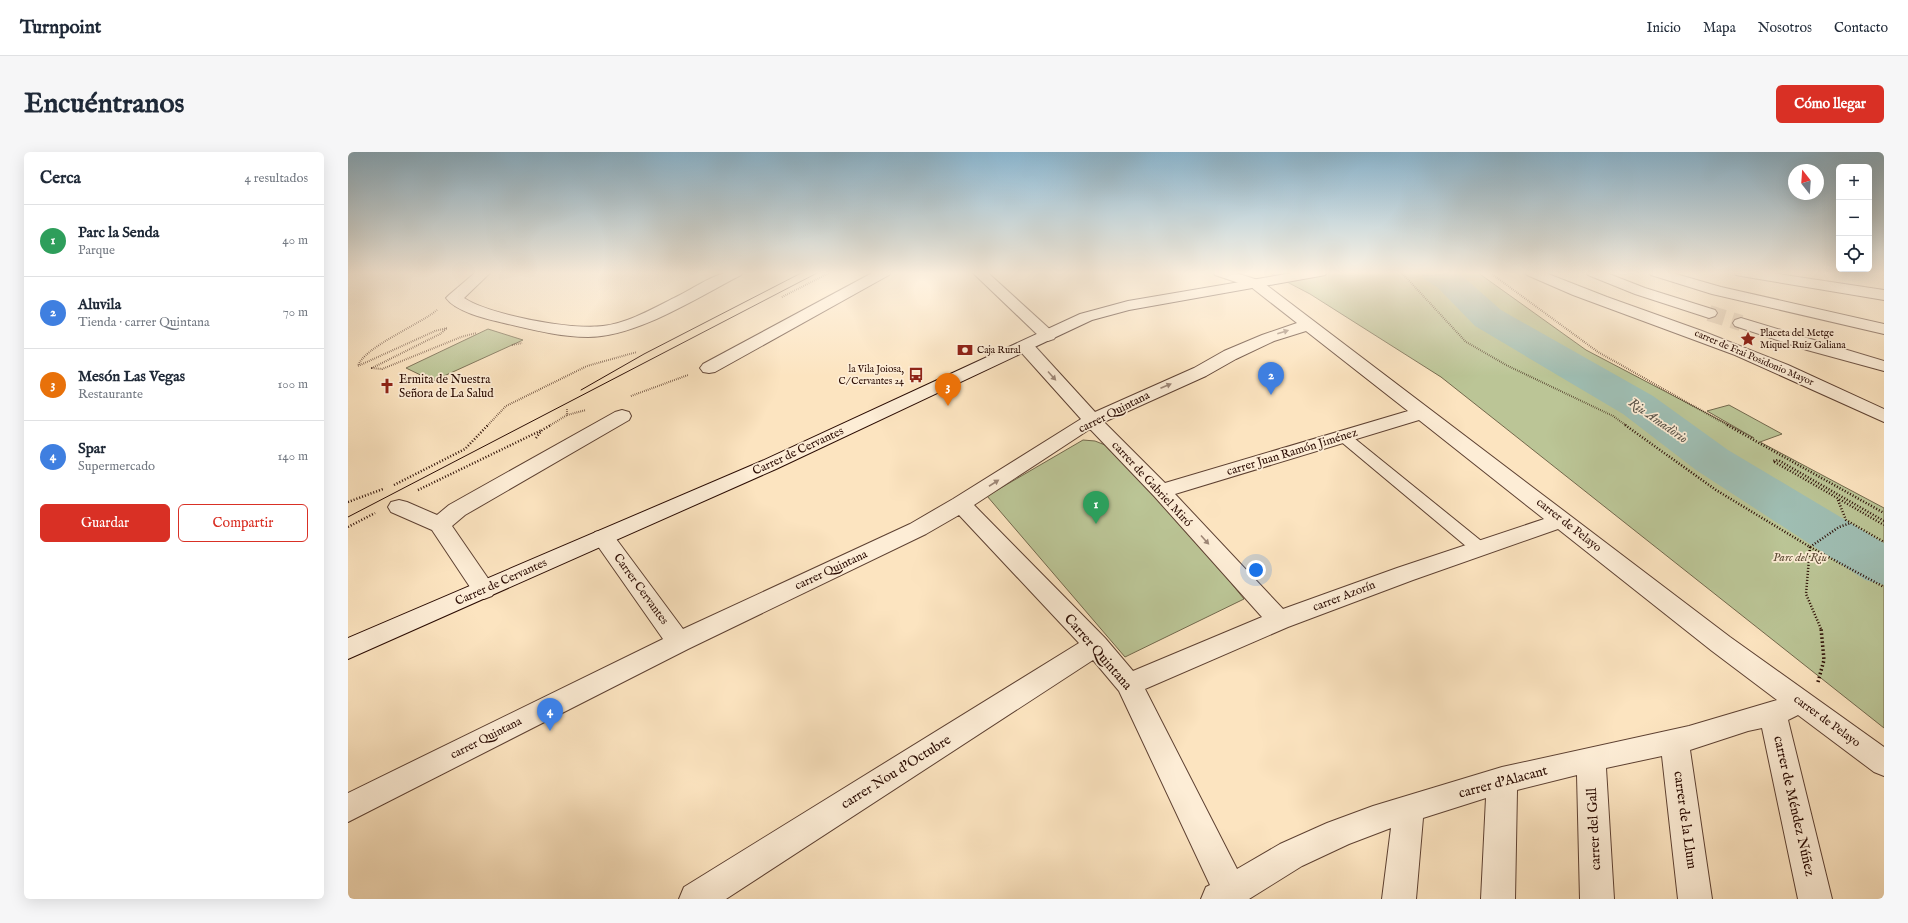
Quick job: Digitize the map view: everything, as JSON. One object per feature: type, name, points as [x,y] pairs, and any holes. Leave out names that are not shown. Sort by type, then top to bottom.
[{"type":"street","points":[[465,307],[515,321],[589,332],[615,328],[638,321],[666,307]]},
{"type":"street","points":[[709,368],[820,307]]},
{"type":"street","points":[[1017,307],[1048,336]]},
{"type":"street","name":"Carrer de Cervantes","points":[[348,650],[769,465],[1026,347],[1074,322],[1100,313],[1125,307]]},
{"type":"street","name":"carrer de Pelayo","points":[[1286,307],[1563,520],[1721,644],[1809,694],[1884,763]]},
{"type":"street","name":"carrer de Frai Posidonio Mayor","points":[[1621,307],[1726,345],[1842,395],[1884,416]]},
{"type":"street","points":[[1691,307],[1709,313]]},
{"type":"street","points":[[1754,307],[1742,318],[1813,346],[1884,366]]},
{"type":"street","points":[[1787,307],[1884,329]]},
{"type":"street","name":"carrer Quintana","points":[[348,808],[679,642],[918,529],[961,504],[1092,420],[1200,372],[1230,355],[1261,341],[1284,332],[1309,325]]},
{"type":"street","name":"carrer de Gabriel Miró","points":[[1026,347],[1092,420],[1161,491],[1279,620]]},
{"type":"street","name":"carrer Juan Ramón Jiménez","points":[[1161,491],[1423,413]]},
{"type":"street","points":[[440,525],[456,510],[622,416]]},
{"type":"street","name":"Carrer Quintana","points":[[961,504],[1096,645],[1129,684],[1226,896]]},
{"type":"street","points":[[399,507],[440,525],[484,590]]},
{"type":"street","name":"carrer Azorín","points":[[1129,684],[1279,620],[1479,548],[1563,520]]},
{"type":"street","name":"Carrer Cervantes","points":[[603,537],[679,642]]},
{"type":"street","name":"carrer Nou d'Octubre","points":[[696,899],[1096,645]]},
{"type":"street","name":"carrer d'Alacant","points":[[1226,896],[1291,855],[1338,833],[1373,820],[1502,780],[1674,741],[1773,714],[1809,694]]},
{"type":"street","name":"carrer de Méndez Núñez","points":[[1773,714],[1815,899]]},
{"type":"street","name":"carrer de la Llum","points":[[1674,741],[1695,899]]},
{"type":"street","name":"carrer del Gall","points":[[1591,759],[1597,899]]},
{"type":"street","points":[[1498,899],[1502,780]]},
{"type":"street","points":[[1399,899],[1409,809]]},
{"type":"lane","points":[[1344,437],[1479,548]]},
{"type":"path","points":[[442,307],[426,319],[380,344],[360,359],[358,366],[375,361],[403,344],[430,331],[447,328],[440,334],[372,368],[382,369],[461,337],[476,333]]},
{"type":"path","points":[[1433,307],[1466,342],[1506,365],[1613,416],[1716,490],[1810,547],[1884,587]]},
{"type":"path","points":[[1537,307],[1598,352],[1884,513]]},
{"type":"path","points":[[392,486],[465,449],[506,406],[587,366],[637,352]]},
{"type":"path","points":[[630,396],[709,368]]},
{"type":"path","points":[[416,491],[542,430]]},
{"type":"path","points":[[1884,521],[1778,460],[1773,461],[1838,500],[1884,525]]},
{"type":"path","points":[[348,502],[384,489]]},
{"type":"path","points":[[1838,500],[1846,520],[1884,542]]},
{"type":"path","points":[[348,527],[378,511]]},
{"type":"path","points":[[1809,694],[1824,660],[1821,628],[1806,594],[1810,547],[1839,527],[1851,523]]},
{"type":"green space","name":"Parc del Riu","points":[[1330,307],[1526,307],[1586,350],[1754,438],[1707,411],[1729,405],[1782,434],[1760,442],[1884,508],[1884,728],[1441,377]]},
{"type":"green space","points":[[488,329],[523,340],[433,381],[406,368]]},
{"type":"green space","points":[[1083,440],[1095,441],[1105,445],[1206,552],[1244,599],[1125,657],[987,496]]},
{"type":"waterway","name":"Riu Amadòrio","points":[[1477,307],[1488,318],[1638,405],[1712,460],[1884,567]]},
{"type":"tunnel","points":[[1709,313],[1741,323]]},
{"type":"tram line","points":[[581,390],[644,354],[735,307]]},
{"type":"tram line","points":[[348,517],[752,307]]},
{"type":"place","name":"Placeta del Metge Miquel Ruiz Galiana","points":[[1748,339]]},
{"type":"place","name":"Caja Rural","points":[[965,350]]},
{"type":"place","name":"la Vila Joiosa, C/ Cervantes 24","points":[[916,375]]},
{"type":"place","name":"Ermita de Nuestra Señora de La Salud","points":[[387,386]]},
{"type":"place","name":"Aluvila","points":[[1271,395]]},
{"type":"place","name":"Mesón Las Vegas","points":[[948,406]]},
{"type":"place","name":"Parc la Senda","points":[[1096,524]]},
{"type":"place","name":"Spar","points":[[550,731]]}]
